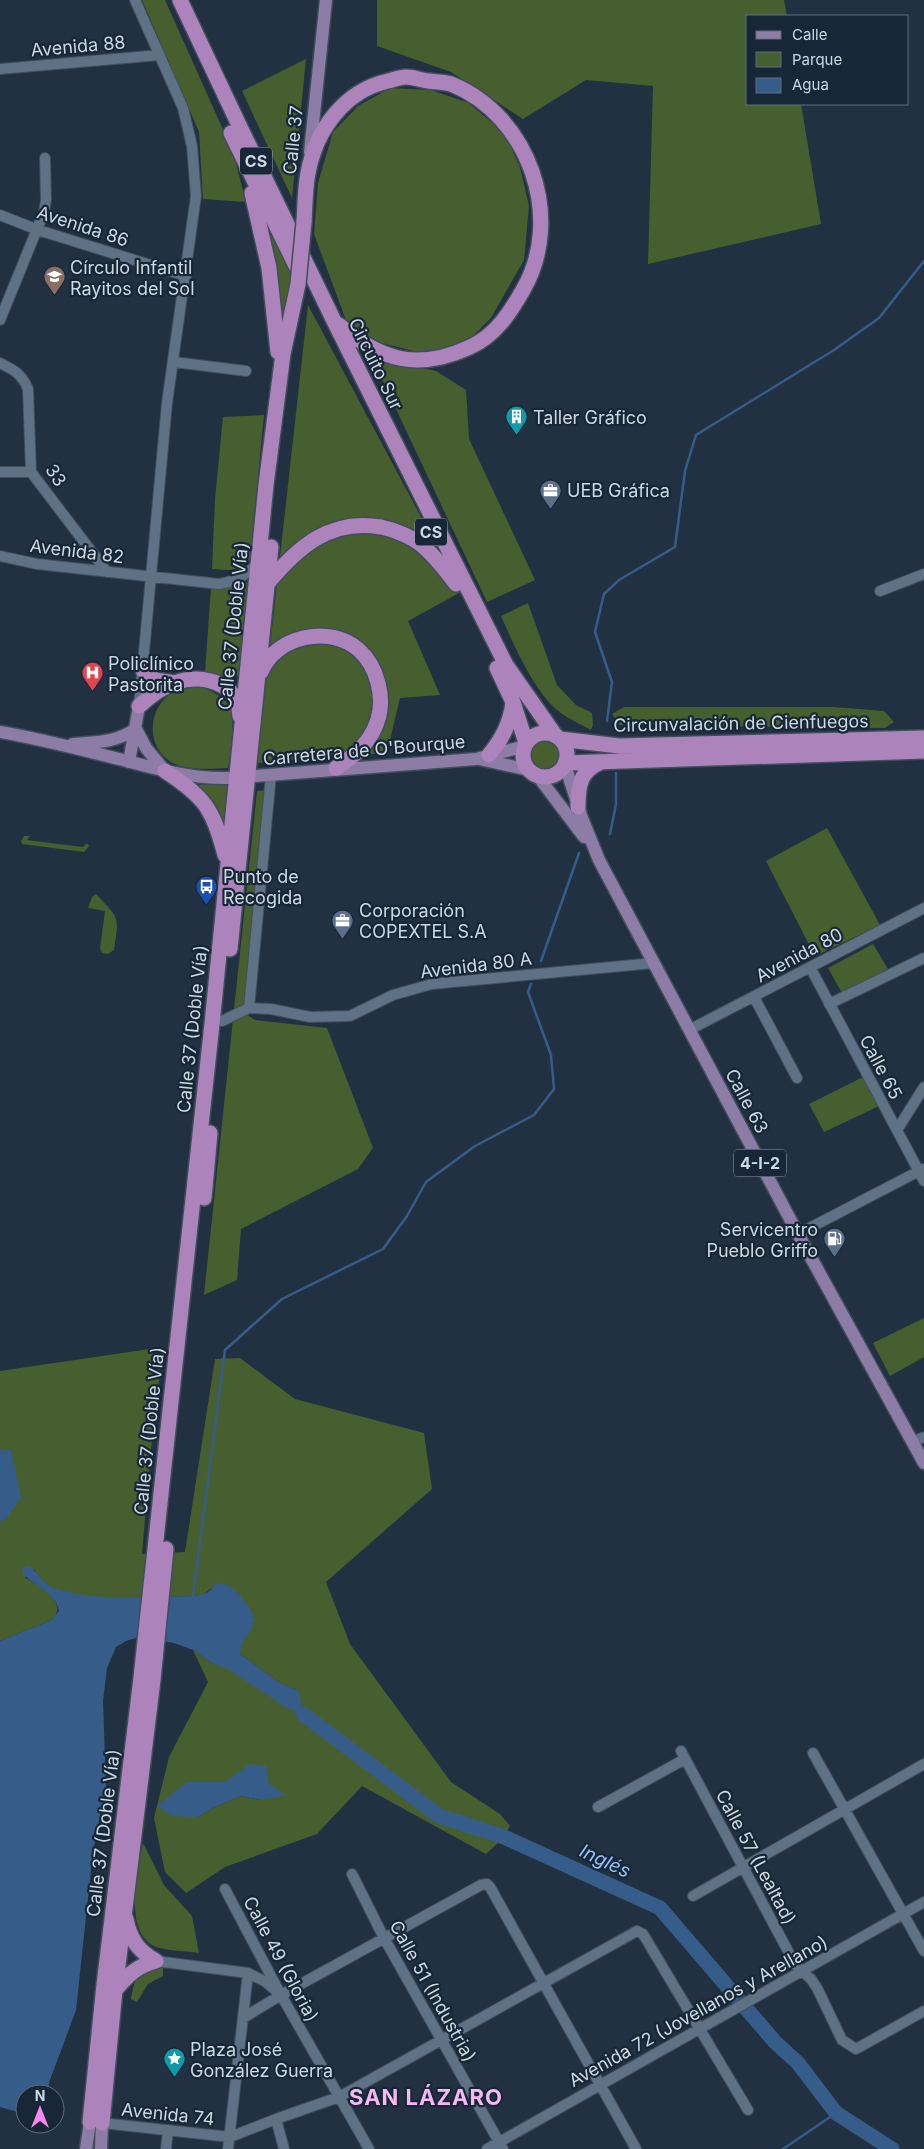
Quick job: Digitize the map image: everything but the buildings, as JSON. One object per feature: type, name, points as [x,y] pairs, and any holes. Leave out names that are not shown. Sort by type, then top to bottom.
[{"type":"highway","name":"Circuito Sur","points":[[171,0],[241,155],[456,584],[520,699],[557,737]]},
{"type":"highway","name":"Circuito Sur","points":[[180,0],[334,321],[506,665],[520,699],[525,744]]},
{"type":"highway","points":[[308,172],[322,134],[342,104],[358,93],[380,83],[406,77],[450,84],[472,96],[494,113],[511,132],[528,156],[539,200],[542,224],[537,254],[529,280],[502,324],[478,344],[435,360],[412,361],[378,352],[355,338],[334,321]]},
{"type":"highway","points":[[241,155],[269,268],[278,340],[278,388]]},
{"type":"highway","name":"Calle 37","points":[[298,284],[308,172]]},
{"type":"highway","name":"Calle 37 (Doble Vía)","points":[[96,2122],[124,1913],[227,864],[259,559],[278,388],[283,354],[298,284]]},
{"type":"highway","name":"Calle 37 (Doble Vía)","points":[[161,1545],[222,1021],[298,284]]},
{"type":"highway","points":[[268,584],[284,564],[318,537],[338,528],[357,524],[395,530],[425,548],[456,584]]},
{"type":"highway","points":[[258,680],[268,659],[278,649],[292,641],[315,636],[328,637],[345,642],[358,650],[369,662],[381,693],[379,720],[376,730],[349,760],[336,768]]},
{"type":"highway","points":[[143,670],[155,680],[175,683],[198,680],[220,684],[237,701],[242,722]]},
{"type":"highway","points":[[139,706],[156,692],[175,683]]},
{"type":"highway","points":[[482,757],[506,730],[520,699],[556,725],[588,743]]},
{"type":"highway","name":"Circunvalación de Cienfuegos","points":[[525,744],[530,738],[542,733],[588,743],[619,746],[924,738]]},
{"type":"highway","name":"CS","points":[[557,737],[566,750],[565,764]]},
{"type":"highway","name":"CS","points":[[525,744],[523,759],[533,773]]},
{"type":"highway","name":"Circunvalación de Cienfuegos","points":[[533,773],[550,776],[556,774],[565,764],[602,761],[924,751]]},
{"type":"highway","points":[[578,807],[580,781],[584,772],[602,761]]},
{"type":"highway","points":[[164,771],[189,786],[209,809],[216,822],[227,864]]},
{"type":"highway","name":"Calle 37 (Doble Vía)","points":[[96,2122],[104,1985],[147,1679]]},
{"type":"highway","points":[[124,1913],[129,1934],[135,1943],[144,1955],[156,1961]]},
{"type":"highway","points":[[115,1990],[141,1964],[156,1961]]},
{"type":"main road","name":"Calle 37","points":[[308,172],[326,0]]},
{"type":"main road","points":[[129,762],[139,706]]},
{"type":"main road","points":[[60,745],[107,742],[122,738],[136,729]]},
{"type":"main road","points":[[136,729],[146,748],[164,771]]},
{"type":"main road","points":[[0,732],[164,771],[200,777],[228,778]]},
{"type":"main road","name":"Carretera de O'Bourque","points":[[255,776],[482,757],[525,744]]},
{"type":"main road","name":"Carretera de O'Bourque","points":[[482,757],[533,773]]},
{"type":"main road","name":"Calle 63","points":[[565,764],[578,807],[599,860]]},
{"type":"main road","name":"Calle 63","points":[[533,773],[569,816],[599,860],[798,1234],[924,1464]]},
{"type":"main road","name":"Calle 37 (Doble Vía)","points":[[86,2149],[96,2122]]},
{"type":"main road","name":"Calle 37 (Doble Vía)","points":[[96,2122],[101,2149]]},
{"type":"street","points":[[135,0],[183,108],[192,146],[196,196],[166,413],[139,706]]},
{"type":"street","name":"Avenida 88","points":[[0,69],[160,55]]},
{"type":"street","points":[[0,320],[38,230],[46,200],[45,158]]},
{"type":"street","name":"Avenida 86","points":[[0,216],[38,230],[186,276]]},
{"type":"street","name":"33","points":[[0,362],[18,372],[28,389],[31,472],[107,572]]},
{"type":"street","points":[[174,362],[246,370]]},
{"type":"street","points":[[0,472],[31,472]]},
{"type":"street","name":"Avenida 82","points":[[0,556],[37,564],[218,584],[234,581],[247,575],[259,559]]},
{"type":"street","points":[[880,591],[924,574]]},
{"type":"street","points":[[250,1008],[271,775]]},
{"type":"street","name":"Avenida 80","points":[[689,1030],[924,908]]},
{"type":"street","points":[[829,1004],[924,958]]},
{"type":"street","name":"Avenida 80 A","points":[[222,1021],[250,1008],[271,1009],[310,1017],[350,1016],[393,995],[432,984],[654,963]]},
{"type":"street","name":"Calle 65","points":[[810,968],[922,1174]]},
{"type":"street","points":[[754,997],[797,1078]]},
{"type":"street","points":[[897,1130],[924,1087]]},
{"type":"street","points":[[798,1234],[922,1174]]},
{"type":"street","points":[[912,1442],[924,1437]]},
{"type":"street","points":[[813,1753],[846,1809],[924,1952]]},
{"type":"street","name":"Calle 57 (Lealtad)","points":[[598,1807],[683,1755],[801,1972],[817,1988],[842,2040],[856,2049],[924,2011]]},
{"type":"street","points":[[693,1896],[924,1764]]},
{"type":"street","name":"Calle 51 (Industria)","points":[[352,1874],[384,1938],[501,2146]]},
{"type":"street","points":[[243,2018],[384,1938],[486,1884],[490,1887],[545,1983],[636,2149]]},
{"type":"street","name":"Calle 49 (Gloria)","points":[[225,1889],[281,1995],[369,2149]]},
{"type":"street","name":"Avenida 72 (Jovellanos y Arellano)","points":[[487,2149],[501,2146],[600,2085],[924,1902]]},
{"type":"street","points":[[230,2137],[339,2098],[637,1931],[640,1932],[701,2029],[748,2110]]},
{"type":"street","points":[[156,1961],[248,1973],[266,1982],[281,1995]]},
{"type":"street","points":[[228,2149],[248,1973]]},
{"type":"street","points":[[276,2119],[284,2149]]},
{"type":"street","name":"Avenida 74","points":[[96,2122],[230,2137]]},
{"type":"street","points":[[166,2149],[168,2130]]},
{"type":"green space","points":[[142,0],[165,0],[233,152],[246,202],[203,199],[199,132]]},
{"type":"green space","points":[[377,0],[784,0],[787,15],[746,15],[746,105],[801,105],[821,224],[648,264],[653,86],[586,80],[523,119],[451,72],[377,46]]},
{"type":"green space","points":[[306,59],[292,198],[242,91]]},
{"type":"green space","points":[[390,88],[431,90],[469,103],[505,134],[520,167],[529,206],[524,260],[491,318],[465,344],[425,354],[378,342],[347,323],[314,234],[318,183],[333,132],[358,106]]},
{"type":"green space","points":[[266,215],[292,267],[283,332],[276,270]]},
{"type":"green space","points":[[308,305],[461,592],[408,621],[440,695],[400,698],[387,753],[257,763]]},
{"type":"green space","points":[[371,356],[436,371],[466,390],[469,439],[535,580],[487,602]]},
{"type":"green space","points":[[264,415],[250,558],[242,566],[233,570],[212,569],[215,499],[223,417]]},
{"type":"green space","points":[[244,580],[250,586],[244,665],[237,676],[233,676],[232,686],[205,673],[211,587]]},
{"type":"green space","points":[[528,603],[557,685],[576,705],[592,713],[593,725],[591,730],[565,716],[548,702],[532,679],[518,653],[501,616]]},
{"type":"green space","points":[[200,687],[218,695],[231,709],[232,730],[228,768],[188,768],[174,764],[161,753],[156,744],[153,735],[153,725],[159,706],[165,698],[176,691]]},
{"type":"green space","points":[[624,707],[833,707],[884,711],[894,722],[885,728],[620,725],[612,714]]},
{"type":"green space","points":[[545,737],[557,742],[562,754],[557,766],[545,771],[533,766],[528,754],[533,742]]},
{"type":"green space","points":[[228,783],[224,827],[195,785]]},
{"type":"green space","points":[[267,790],[246,1014],[255,1020],[327,1028],[373,1148],[358,1169],[241,1229],[237,1280],[204,1295],[257,791]]},
{"type":"green space","points":[[827,828],[880,925],[815,956],[766,861]]},
{"type":"green space","points":[[24,836],[30,836],[27,840],[83,847],[87,843],[89,846],[84,852],[22,844],[21,841]]},
{"type":"green space","points":[[96,894],[114,914],[117,924],[114,950],[108,954],[102,953],[100,948],[105,911],[88,908],[92,897]]},
{"type":"green space","points":[[873,944],[888,969],[842,993],[828,968]]},
{"type":"green space","points":[[863,1077],[879,1106],[824,1132],[809,1104]]},
{"type":"green space","points":[[924,1318],[924,1357],[890,1376],[873,1343]]},
{"type":"green space","points":[[163,1347],[151,1449],[142,1554],[185,1552],[215,1359],[240,1358],[295,1399],[424,1433],[432,1489],[326,1582],[350,1644],[451,1782],[500,1814],[510,1826],[504,1837],[486,1854],[362,1786],[317,1834],[225,1867],[186,1893],[165,1872],[154,1818],[169,1757],[208,1682],[193,1650],[212,1663],[299,1691],[280,1683],[240,1654],[240,1645],[254,1623],[215,1585],[203,1595],[98,1598],[79,1596],[48,1587],[34,1569],[25,1577],[50,1595],[55,1601],[57,1613],[52,1620],[0,1641],[0,1520],[3,1522],[11,1450],[0,1450],[0,1371]],"holes":[[[187,1782],[225,1782],[261,1800],[240,1796],[198,1817]]]},
{"type":"green space","points":[[143,1843],[164,1885],[192,1916],[199,1953],[156,1947],[145,1939],[139,1928],[135,1900]]},
{"type":"green space","points":[[157,1967],[163,1968],[163,1976],[148,1984],[137,2002],[131,1999],[135,1982],[141,1974]]},
{"type":"water","points":[[0,1450],[11,1450],[21,1498],[3,1522],[0,1520]]},
{"type":"water","points":[[31,1567],[51,1587],[90,1596],[125,1598],[193,1596],[206,1593],[218,1583],[231,1587],[242,1598],[254,1617],[253,1627],[240,1649],[240,1654],[280,1683],[299,1691],[303,1714],[285,1707],[228,1669],[212,1663],[193,1650],[174,1643],[139,1637],[126,1641],[116,1647],[107,1668],[103,1701],[106,1787],[93,1851],[76,2010],[49,2084],[15,2084],[15,2111],[0,2107],[0,1641],[52,1620],[59,1611],[54,1599],[22,1573],[23,1568]]},
{"type":"water","points":[[250,1764],[266,1766],[269,1784],[286,1795],[261,1800],[240,1796],[198,1817],[172,1816],[157,1806],[187,1782],[225,1782]]},
{"type":"waterway","points":[[607,721],[612,682],[595,632],[604,594],[619,580],[675,547],[685,471],[696,435],[834,350],[879,318],[924,261]]},
{"type":"waterway","points":[[610,834],[616,804],[616,773]]},
{"type":"waterway","points":[[541,961],[579,853]]},
{"type":"waterway","points":[[193,1596],[225,1350],[282,1299],[383,1249],[407,1216],[426,1182],[475,1146],[534,1115],[554,1089],[551,1055],[528,992],[531,984]]},
{"type":"waterway","name":"Inglés","points":[[303,1714],[439,1816],[504,1837],[660,1908],[775,2042],[798,2063],[836,2113],[892,2149]]},
{"type":"waterway","name":"Inglés","points":[[783,2149],[836,2113]]},
{"type":"place","name":"Círculo Infantil Rayitos del Sol","points":[[54,296]]},
{"type":"place","name":"Taller Gráfico","points":[[517,436]]},
{"type":"place","name":"UEB Gráfica","points":[[551,509]]},
{"type":"place","name":"Policlínico Pastorita","points":[[92,692]]},
{"type":"place","name":"Punto de Recogida","points":[[207,905]]},
{"type":"place","name":"Corporación COPEXTEL S.A","points":[[343,939]]},
{"type":"place","name":"Servicentro Pueblo Griffo","points":[[834,1258]]},
{"type":"place","name":"Plaza José González Guerra","points":[[174,2078]]},
{"type":"district","name":"SAN LÁZARO","points":[[426,2097]]}]
